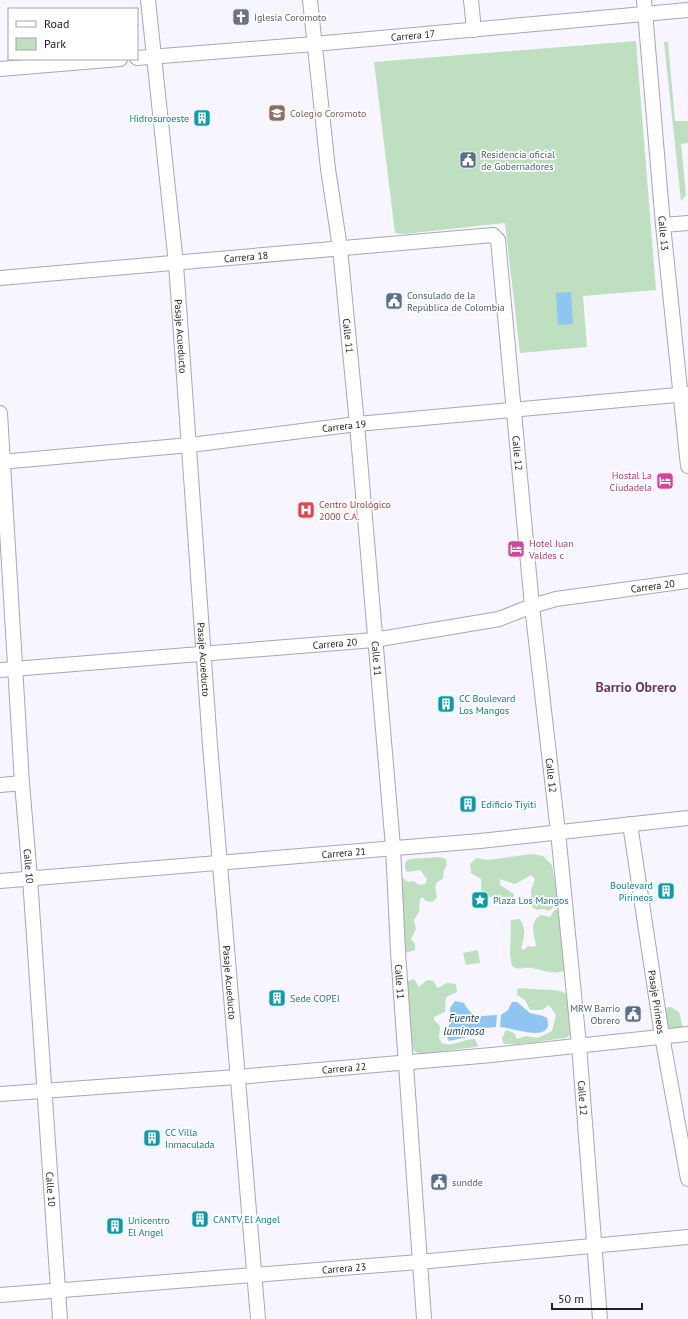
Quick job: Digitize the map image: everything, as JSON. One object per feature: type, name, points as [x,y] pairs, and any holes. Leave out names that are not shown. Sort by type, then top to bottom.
[{"type":"street","name":"Pasaje Acueducto","points":[[148,0],[176,264],[190,445],[203,655],[258,1319]]},
{"type":"street","name":"Calle 11","points":[[310,0],[328,169],[340,248],[357,424],[374,640],[393,847],[405,1063],[424,1319]]},
{"type":"street","points":[[471,0],[474,30]]},
{"type":"street","name":"Calle 13","points":[[644,0],[663,225],[684,395],[688,466]]},
{"type":"street","name":"Carrera 17","points":[[138,58],[314,44],[688,10]]},
{"type":"street","points":[[0,69],[108,60]]},
{"type":"street","points":[[663,225],[688,223]]},
{"type":"street","name":"Carrera 18","points":[[0,278],[176,264],[493,235]]},
{"type":"street","name":"Calle 12","points":[[493,235],[498,240],[500,254],[532,606],[558,832],[579,1045],[600,1319]]},
{"type":"street","name":"Carrera 19","points":[[2,462],[190,445],[357,424],[684,395]]},
{"type":"street","name":"Calle 10","points":[[0,414],[22,783],[30,878],[60,1319]]},
{"type":"street","name":"Carrera 20","points":[[0,670],[203,655],[374,640],[499,619],[532,606],[556,599],[688,581]]},
{"type":"street","points":[[0,785],[22,783]]},
{"type":"street","name":"Carrera 21","points":[[0,880],[393,847],[558,832],[688,818]]},
{"type":"street","name":"Pasaje Pirineos","points":[[630,824],[662,1036],[688,1179]]},
{"type":"street","name":"Carrera 22","points":[[0,1094],[405,1063],[688,1034]]},
{"type":"street","name":"Carrera 23","points":[[0,1295],[255,1276],[688,1237]]},
{"type":"green space","points":[[636,41],[656,290],[583,296],[587,347],[520,353],[505,223],[404,234],[395,233],[374,62]]},
{"type":"green space","points":[[664,42],[668,42],[675,121],[688,121],[688,143],[681,144],[686,195],[681,201]]},
{"type":"green space","points":[[531,854],[543,856],[552,865],[558,898],[556,905],[549,911],[543,909],[537,910],[532,907],[531,890],[535,879],[531,875],[515,884],[500,879],[500,885],[514,894],[513,904],[507,905],[496,896],[484,896],[481,879],[471,873],[470,864],[476,858],[488,860]]},
{"type":"green space","points":[[440,857],[446,859],[447,865],[444,870],[443,879],[436,884],[437,898],[432,902],[426,901],[422,897],[420,899],[419,912],[414,920],[416,929],[411,939],[415,944],[415,950],[406,953],[404,952],[400,876],[408,882],[414,881],[419,885],[425,884],[427,879],[420,870],[407,872],[405,869],[405,863],[409,859]]},
{"type":"green space","points":[[555,909],[560,911],[566,969],[558,972],[549,972],[531,968],[519,969],[512,966],[510,955],[511,920],[520,919],[522,923],[524,933],[521,948],[524,950],[528,946],[534,947],[536,945],[533,928],[537,918],[541,915],[550,917]]},
{"type":"green space","points":[[478,950],[480,963],[466,965],[463,953]]},
{"type":"green space","points":[[414,979],[419,987],[427,980],[433,981],[438,988],[447,983],[456,984],[457,992],[446,997],[445,1012],[434,1017],[434,1020],[440,1026],[439,1038],[442,1043],[446,1044],[455,1044],[466,1040],[475,1039],[478,1045],[476,1047],[420,1054],[414,1051],[410,1038],[406,983]]},
{"type":"green space","points":[[523,988],[559,991],[568,995],[571,1034],[566,1038],[514,1044],[503,1043],[502,1038],[506,1030],[514,1033],[517,1039],[526,1036],[538,1038],[552,1031],[556,1015],[549,1005],[542,1010],[530,1010],[525,1000],[517,995],[517,989]]},
{"type":"green space","points":[[671,1007],[679,1012],[683,1028],[664,1029],[661,1008]]},
{"type":"water","points":[[571,292],[573,324],[558,325],[556,293]]},
{"type":"water","name":"Fuente luminosa","points":[[455,1001],[464,1003],[473,1014],[486,1016],[497,1015],[496,1027],[486,1028],[476,1035],[449,1041],[445,1033],[451,1022],[450,1008]]},
{"type":"water","name":"Fuente luminosa","points":[[512,1002],[517,1002],[530,1013],[547,1018],[548,1026],[545,1031],[531,1033],[500,1027],[501,1015],[508,1010]]},
{"type":"place","name":"Iglesia Coromoto","points":[[241,17]]},
{"type":"place","name":"Colegio Coromoto","points":[[277,113]]},
{"type":"place","name":"Hidrosuroeste","points":[[202,118]]},
{"type":"place","name":"Residencia oficial de Gobernadores","points":[[468,160]]},
{"type":"place","name":"Consulado de la República de Colombia","points":[[394,301]]},
{"type":"place","name":"Hostal La Ciudadela","points":[[665,481]]},
{"type":"place","name":"Centro Urológico 2000 C.A.","points":[[306,510]]},
{"type":"place","name":"Hotel Juan Valdes c","points":[[516,549]]},
{"type":"place","name":"CC Boulevard Los Mangos","points":[[446,704]]},
{"type":"place","name":"Edificio Tiyiti","points":[[468,804]]},
{"type":"place","name":"Boulevard Pirineos","points":[[666,891]]},
{"type":"place","name":"Plaza Los Mangos","points":[[480,900]]},
{"type":"place","name":"Sede COPEI","points":[[277,998]]},
{"type":"place","name":"MRW Barrio Obrero","points":[[633,1014]]},
{"type":"place","name":"CC Villa Inmaculada","points":[[152,1138]]},
{"type":"place","name":"sundde","points":[[439,1182]]},
{"type":"place","name":"CANTV El Angel","points":[[200,1219]]},
{"type":"place","name":"Unicentro El Angel","points":[[115,1226]]},
{"type":"district","name":"Barrio Obrero","points":[[636,687]]}]
